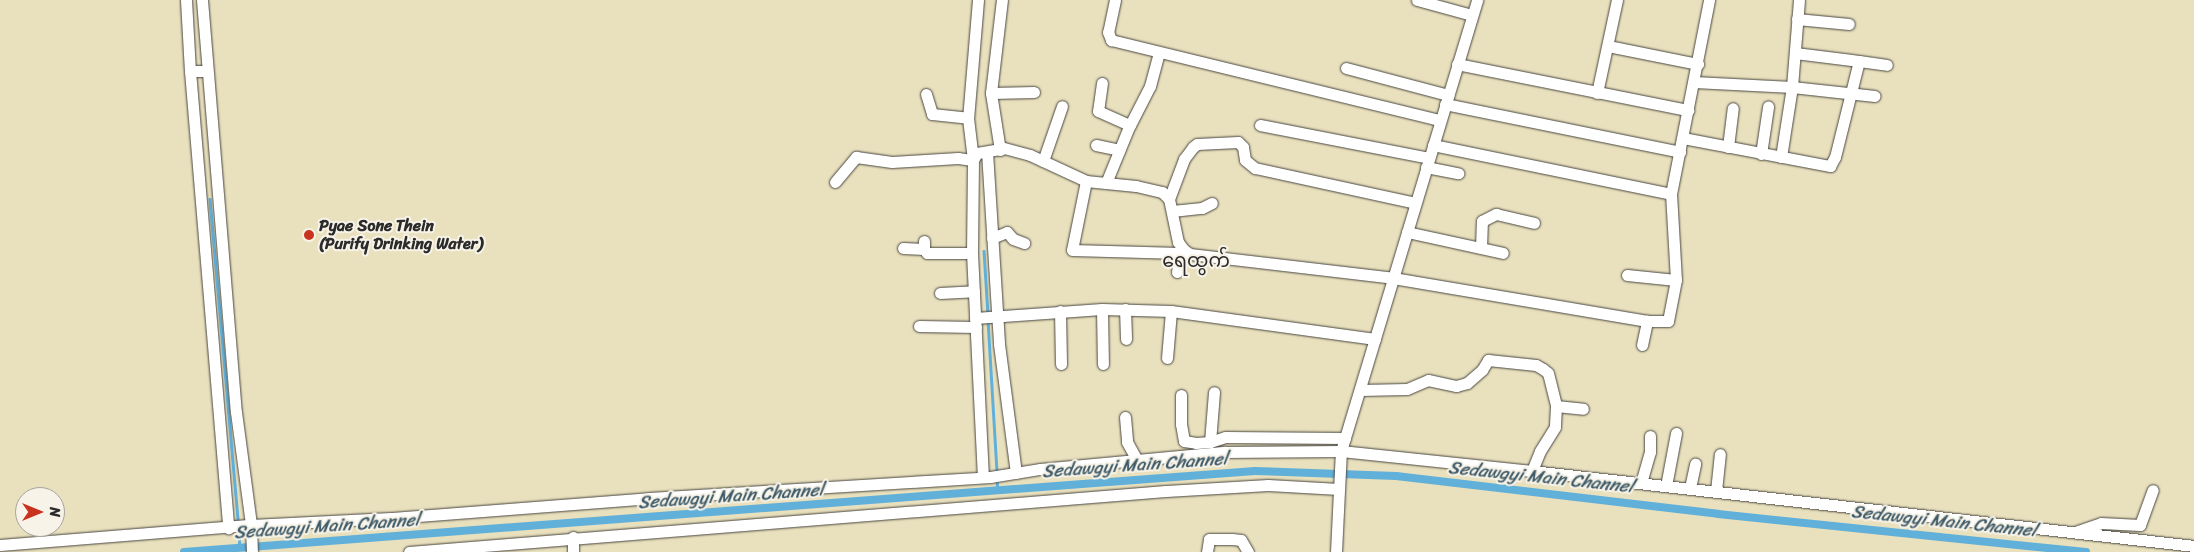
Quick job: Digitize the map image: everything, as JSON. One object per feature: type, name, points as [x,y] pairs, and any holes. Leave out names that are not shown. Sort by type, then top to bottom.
[{"type":"street","points":[[186,0],[198,71],[208,190],[228,528]]},
{"type":"street","points":[[202,0],[198,71],[208,190],[251,529],[252,552]]},
{"type":"street","points":[[978,0],[968,118],[980,154],[992,238],[995,316],[1010,474]]},
{"type":"street","points":[[1000,150],[992,93],[1002,0]]},
{"type":"street","points":[[1115,0],[1108,32],[1111,40],[1440,120]]},
{"type":"street","points":[[1417,0],[1472,15]]},
{"type":"street","points":[[1336,552],[1340,455],[1477,0]]},
{"type":"street","points":[[1597,93],[1617,0]]},
{"type":"street","points":[[1086,181],[1072,250],[1182,251],[1190,254],[1393,278],[1647,321],[1668,321],[1676,280],[1671,194],[1698,64],[1709,0]]},
{"type":"street","points":[[1782,157],[1792,87],[1798,0]]},
{"type":"street","points":[[1797,19],[1849,24]]},
{"type":"street","points":[[1608,46],[1698,64]]},
{"type":"street","points":[[1106,183],[1130,125],[1150,86],[1159,53]]},
{"type":"street","points":[[1795,53],[1886,65]]},
{"type":"street","points":[[1683,138],[1830,166],[1852,94],[1859,61]]},
{"type":"street","points":[[1457,64],[1688,110]]},
{"type":"street","points":[[1346,68],[1447,99],[1680,152]]},
{"type":"street","points":[[1102,82],[1098,111],[1130,125]]},
{"type":"street","points":[[1694,82],[1792,87],[1875,96]]},
{"type":"street","points":[[992,93],[1034,92]]},
{"type":"street","points":[[926,94],[932,114],[968,118]]},
{"type":"street","points":[[1043,161],[1062,106]]},
{"type":"street","points":[[1760,154],[1768,107]]},
{"type":"street","points":[[1728,147],[1733,108]]},
{"type":"street","points":[[1260,125],[1427,162],[1458,173]]},
{"type":"street","points":[[1177,272],[1182,251],[1178,242],[1170,196],[1184,159],[1197,144],[1238,142],[1243,147],[1245,160],[1255,168],[1415,203]]},
{"type":"street","points":[[1096,144],[1119,150]]},
{"type":"street","points":[[1433,145],[1671,194]]},
{"type":"street","points":[[835,182],[856,156],[892,162],[958,158],[1000,150],[1015,150],[1086,181],[1157,190],[1170,196]]},
{"type":"street","points":[[980,154],[972,253],[987,477]]},
{"type":"street","points":[[1170,196],[1184,185]]},
{"type":"street","points":[[1172,211],[1202,208],[1212,203]]},
{"type":"street","points":[[1481,248],[1482,221],[1496,214],[1534,223]]},
{"type":"street","points":[[992,238],[1007,232],[1013,238],[1024,243]]},
{"type":"street","points":[[1407,232],[1504,254]]},
{"type":"street","points":[[903,248],[924,245],[927,253],[972,253]]},
{"type":"street","points":[[1627,275],[1676,280]]},
{"type":"street","points":[[940,293],[974,292]]},
{"type":"street","points":[[919,326],[977,321],[995,316],[1102,308],[1170,311],[1375,339]]},
{"type":"street","points":[[1102,308],[1103,364]]},
{"type":"street","points":[[1124,309],[1126,339]]},
{"type":"street","points":[[1060,311],[1061,364]]},
{"type":"street","points":[[1167,358],[1170,311]]},
{"type":"street","points":[[1642,345],[1647,321]]},
{"type":"street","points":[[1360,390],[1408,388],[1428,380],[1456,386],[1472,379],[1488,360],[1536,365],[1548,373],[1556,406],[1555,427],[1540,451],[1532,470]]},
{"type":"street","points":[[1210,442],[1214,392]]},
{"type":"street","points":[[1181,395],[1181,424],[1184,441],[1210,442],[1225,438],[1345,438]]},
{"type":"street","points":[[1556,406],[1583,408]]},
{"type":"street","points":[[1125,417],[1127,442],[1137,460]]},
{"type":"street","points":[[1666,486],[1676,433]]},
{"type":"street","points":[[1640,483],[1650,452],[1650,436]]},
{"type":"street","points":[[1225,438],[1226,452]]},
{"type":"street","points":[[0,545],[228,528],[251,529],[649,498],[987,477],[1226,452],[1340,455],[1532,470],[2194,546]]},
{"type":"street","points":[[1716,491],[1720,454]]},
{"type":"street","points":[[1690,488],[1696,464]]},
{"type":"street","points":[[409,552],[573,537],[1201,488],[1268,485],[1339,487]]},
{"type":"street","points":[[2075,532],[2101,523],[2140,525],[2153,490]]},
{"type":"street","points":[[573,537],[573,552]]},
{"type":"street","points":[[1208,552],[1209,539],[1238,539],[1244,542],[1248,552]]},
{"type":"waterway","points":[[210,199],[238,522]]},
{"type":"waterway","points":[[984,251],[988,315]]},
{"type":"waterway","points":[[988,320],[997,472]]},
{"type":"waterway","name":"Sedawgyi Main Channel","points":[[184,552],[1255,471],[1396,476],[1718,514],[2086,552]]},
{"type":"waterway","points":[[997,480],[998,491]]},
{"type":"waterway","points":[[239,534],[240,547]]},
{"type":"place","name":"Pyae Sone Thein (Purify Drinking Water)","points":[[309,235]]},
{"type":"district","name":"ရေထွက်","points":[[1196,261]]}]
